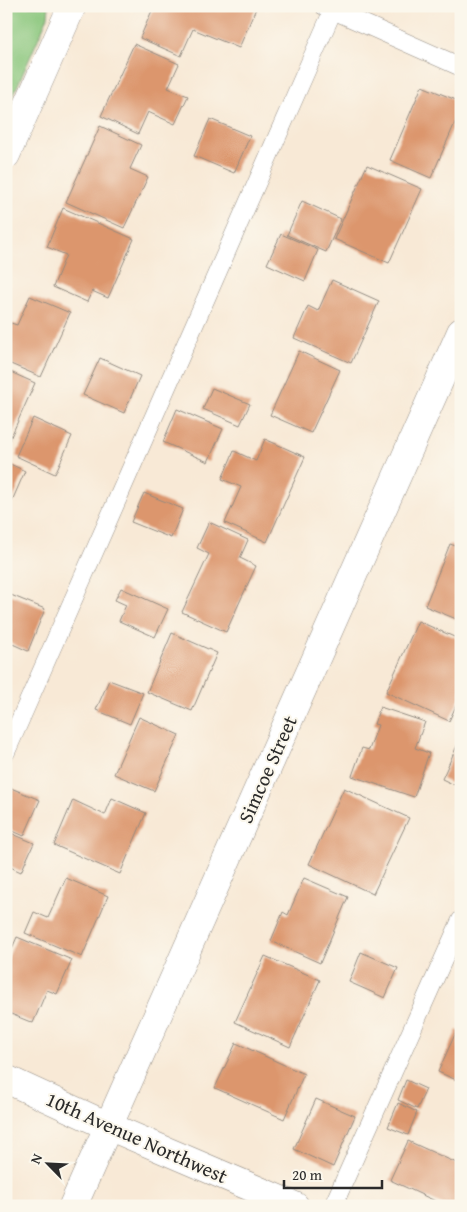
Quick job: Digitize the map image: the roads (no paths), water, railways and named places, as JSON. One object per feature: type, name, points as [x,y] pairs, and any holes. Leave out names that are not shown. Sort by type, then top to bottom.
[{"type":"street","points":[[6,155],[72,6]]},
{"type":"street","name":"Simcoe Street","points":[[73,1206],[461,332]]},
{"type":"street","name":"10th Avenue Northwest","points":[[6,1079],[108,1126],[295,1206]]},
{"type":"lane","points":[[6,752],[328,8],[461,67]]},
{"type":"lane","points":[[333,1206],[461,920]]}]
